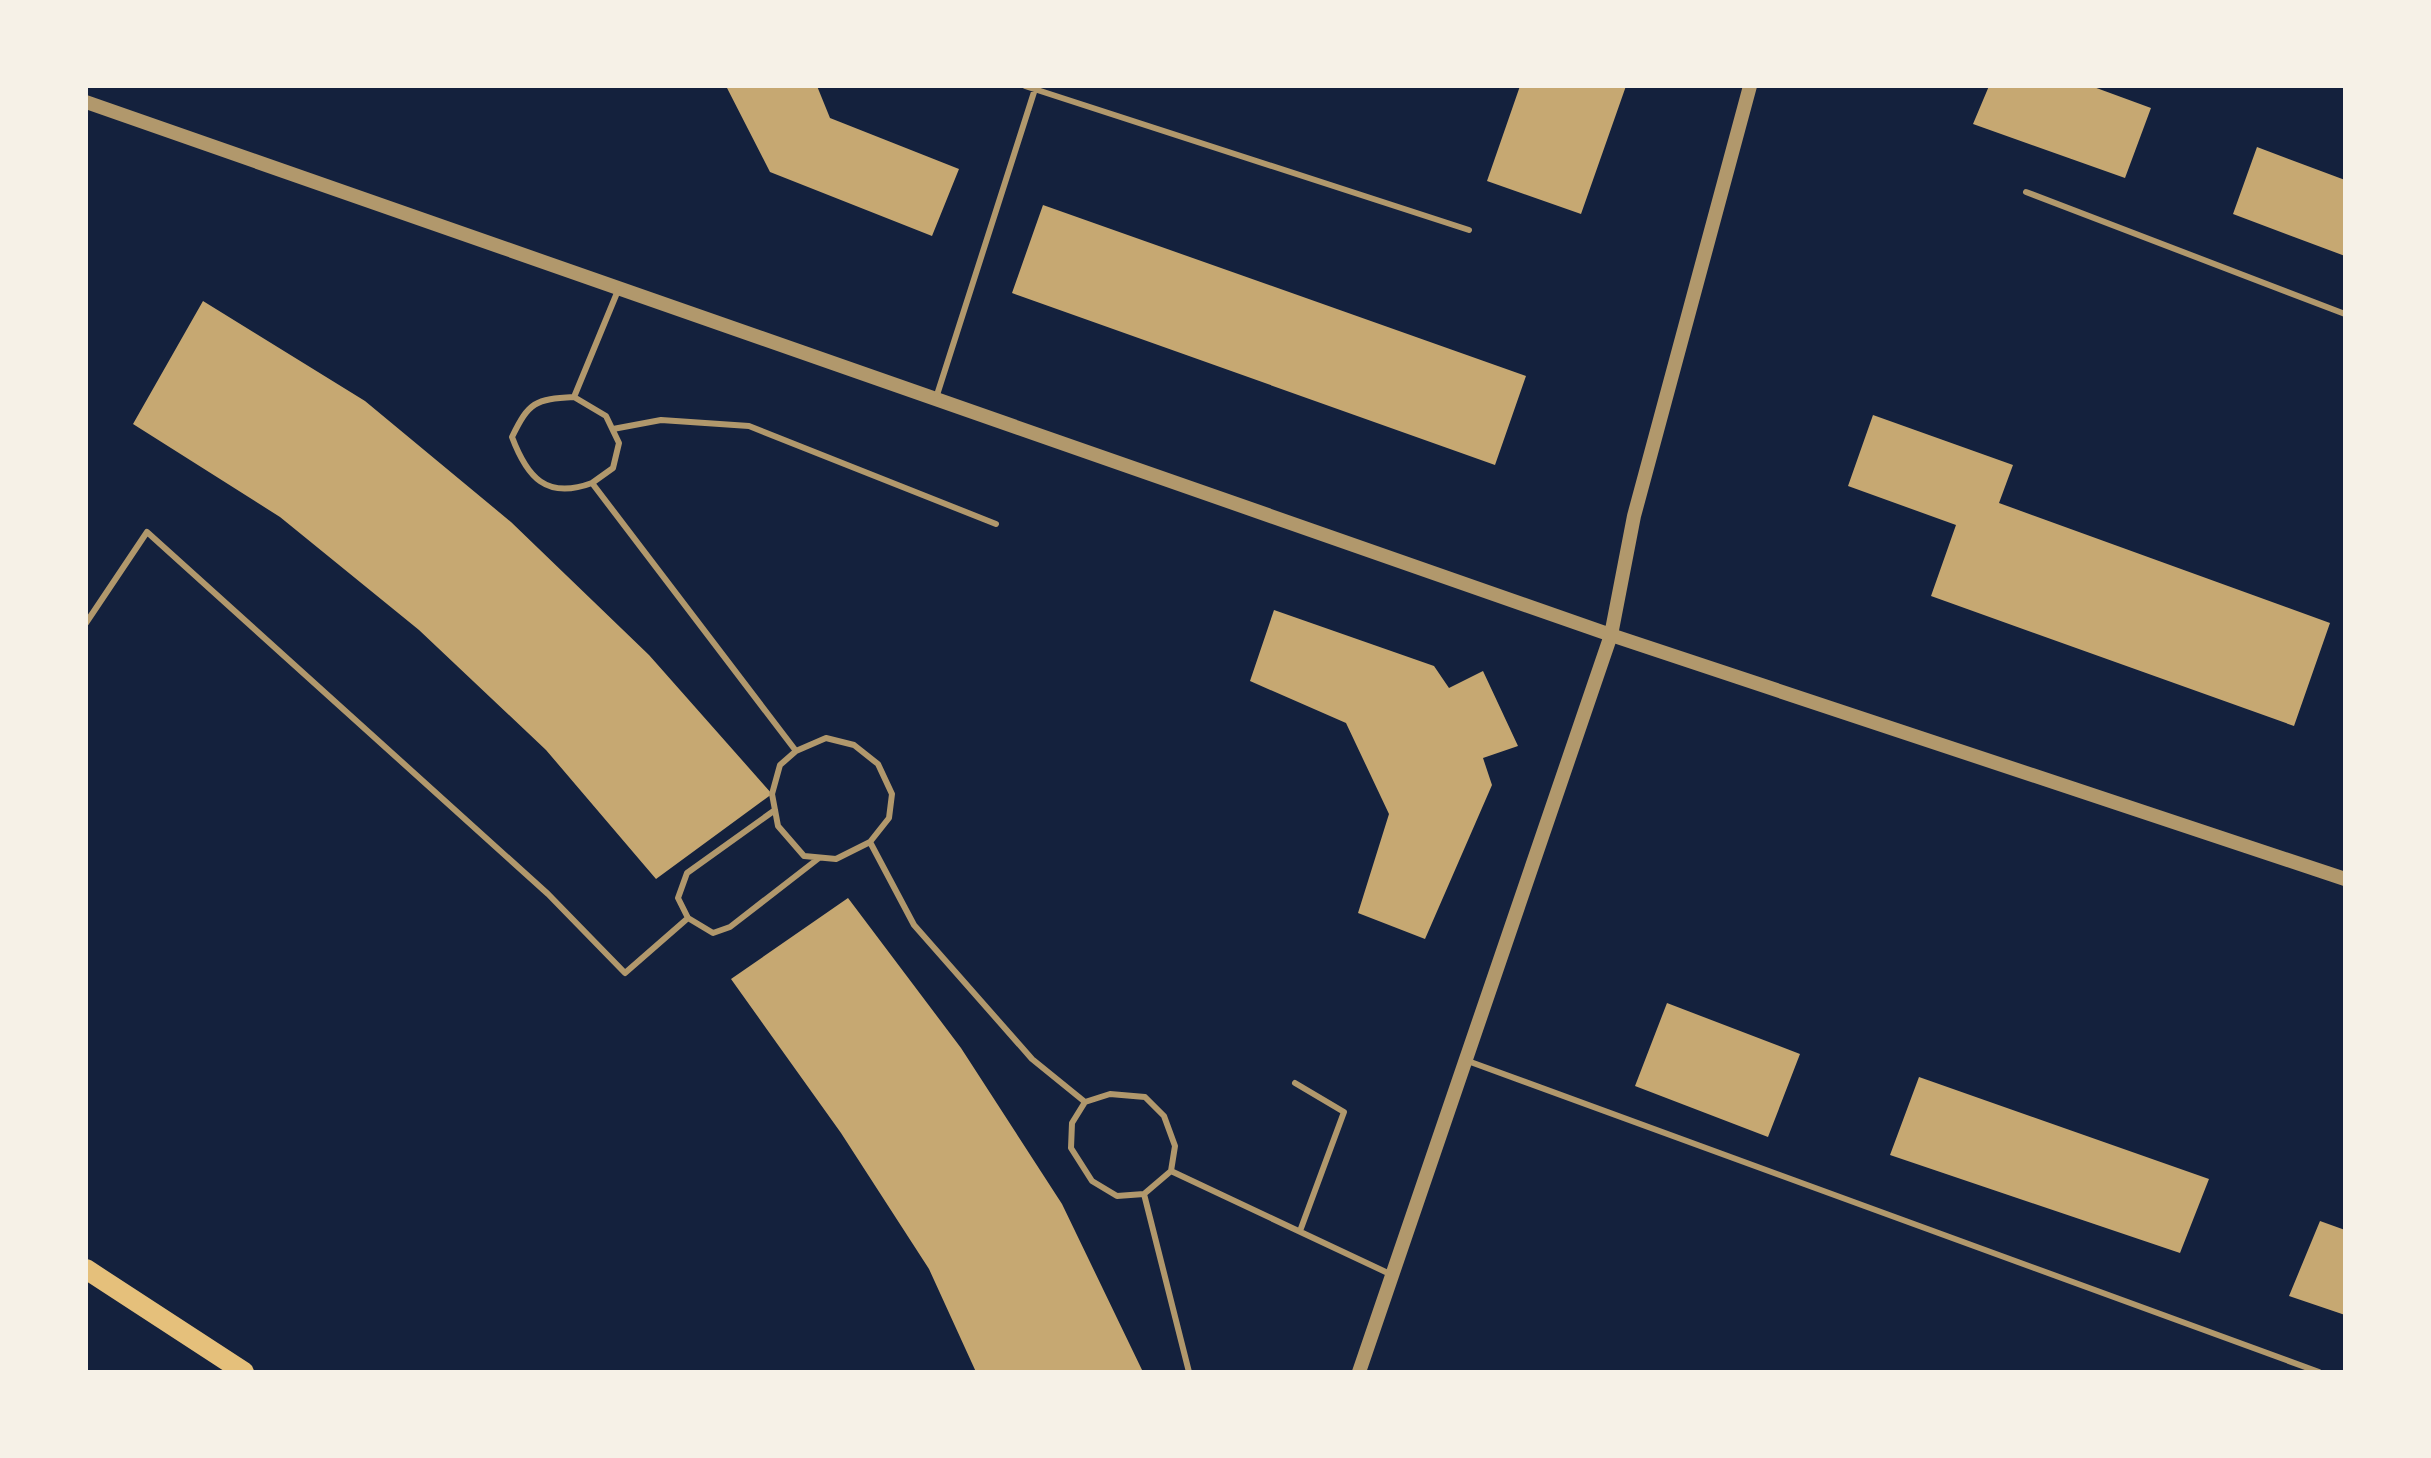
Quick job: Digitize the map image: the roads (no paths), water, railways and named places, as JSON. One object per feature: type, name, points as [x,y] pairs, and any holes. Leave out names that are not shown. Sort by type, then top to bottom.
[{"type":"main road","points":[[86,1269],[244,1372]]},
{"type":"street","points":[[1359,1372],[1611,635],[1634,516],[1750,86]]},
{"type":"street","points":[[86,102],[1611,635],[2345,879]]},
{"type":"lane","points":[[1025,86],[1469,230]]},
{"type":"lane","points":[[935,399],[1035,89]]},
{"type":"lane","points":[[2026,192],[2345,314]]},
{"type":"lane","points":[[574,397],[619,288]]},
{"type":"lane","points":[[574,397],[606,416],[613,429],[619,443],[613,468],[592,483],[577,488],[544,485],[523,465],[512,437],[524,411],[546,399],[574,397]]},
{"type":"lane","points":[[613,429],[661,420],[749,426],[996,524]]},
{"type":"lane","points":[[592,483],[796,751]]},
{"type":"lane","points":[[86,623],[147,532],[548,894],[625,973],[688,918]]},
{"type":"lane","points":[[826,738],[854,745],[878,764],[892,794],[889,818],[870,842],[836,859],[804,856],[778,826],[772,794],[780,765],[796,751],[826,738]]},
{"type":"lane","points":[[775,810],[687,873],[678,898],[688,918],[713,933],[730,927],[819,858]]},
{"type":"lane","points":[[870,842],[914,925],[1032,1059],[1085,1102]]},
{"type":"lane","points":[[1465,1060],[2319,1372]]},
{"type":"lane","points":[[1295,1083],[1344,1112],[1300,1231]]},
{"type":"lane","points":[[1110,1094],[1145,1097],[1164,1116],[1175,1146],[1171,1171],[1144,1194],[1117,1196],[1092,1181],[1071,1148],[1072,1123],[1085,1102],[1110,1094]]},
{"type":"lane","points":[[1171,1171],[1392,1275]]},
{"type":"lane","points":[[1144,1194],[1189,1372]]}]
